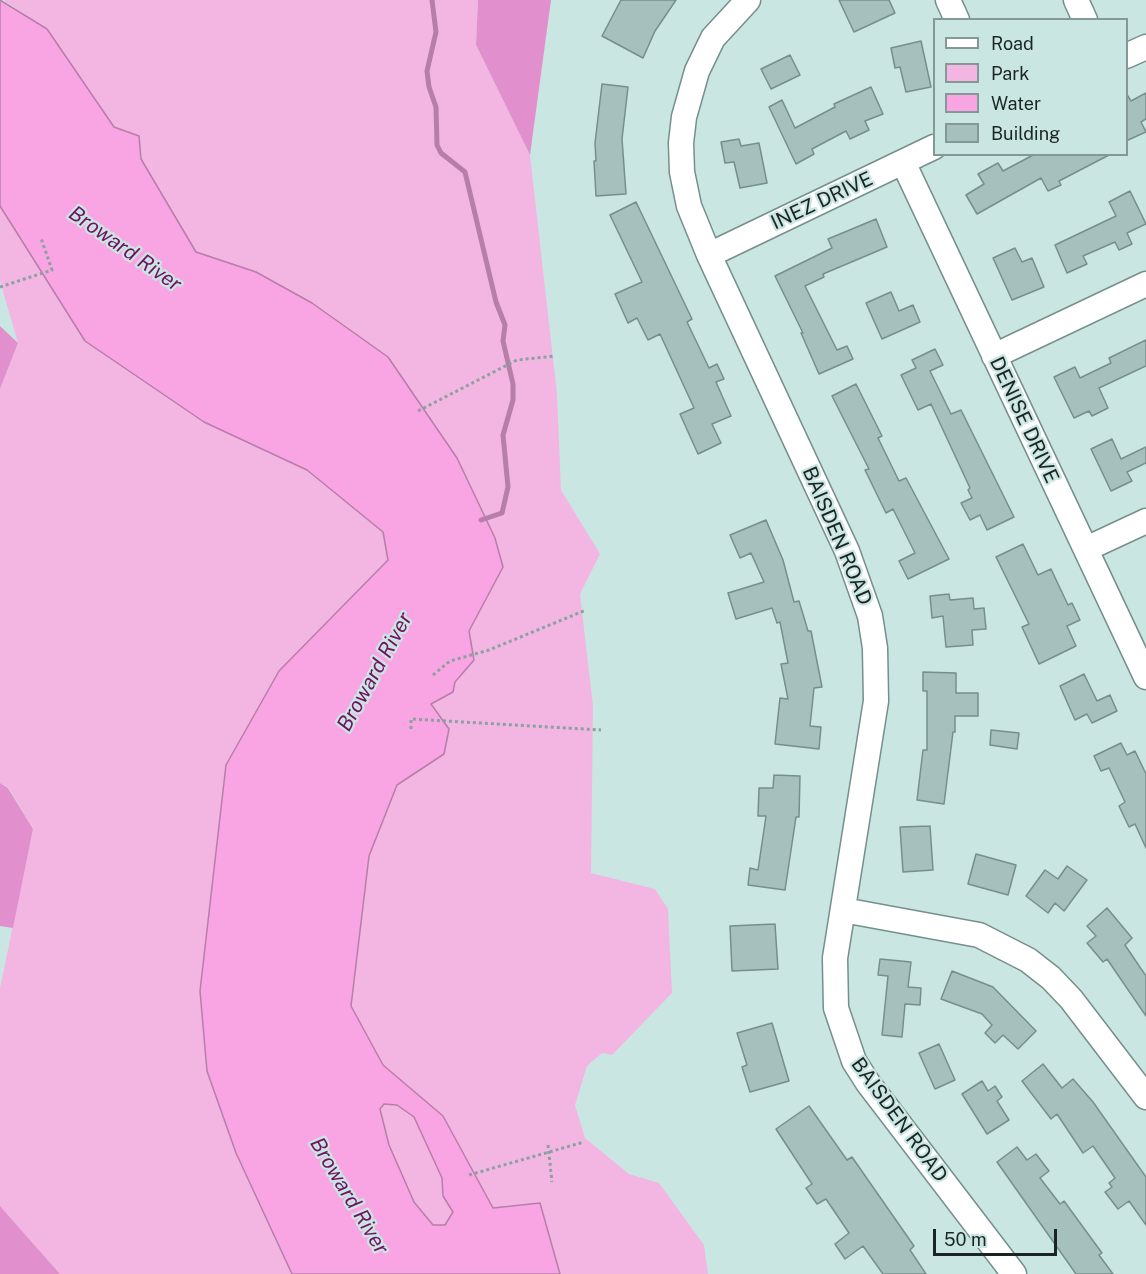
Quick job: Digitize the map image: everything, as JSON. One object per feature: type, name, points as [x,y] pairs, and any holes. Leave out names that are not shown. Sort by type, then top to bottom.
[{"type":"street","name":"BAISDEN ROAD","points":[[748,0],[713,38],[689,91],[681,143],[682,172],[689,206],[709,255],[847,551],[870,616],[875,648],[876,701],[843,910],[834,984],[843,1035],[854,1061],[868,1083],[1014,1274]]},
{"type":"street","points":[[948,0],[956,18]]},
{"type":"street","points":[[1076,0],[1084,18]]},
{"type":"street","points":[[1128,55],[1146,47]]},
{"type":"street","name":"INEZ DRIVE","points":[[709,255],[933,147]]},
{"type":"street","name":"DENISE DRIVE","points":[[903,162],[1146,677]]},
{"type":"street","points":[[994,356],[1146,284]]},
{"type":"street","points":[[1086,549],[1146,521]]},
{"type":"street","points":[[843,910],[980,935],[1028,960],[1052,978],[1071,999],[1146,1097]]},
{"type":"path","points":[[0,287],[52,270],[41,238]]},
{"type":"path","points":[[418,411],[517,360],[555,356]]},
{"type":"path","points":[[433,675],[450,661],[489,650],[586,610]]},
{"type":"path","points":[[411,729],[411,719],[601,729]]},
{"type":"path","points":[[469,1175],[584,1142]]},
{"type":"path","points":[[548,1145],[552,1182]]},
{"type":"green space","points":[[3,0],[478,0],[476,45],[530,155],[557,394],[561,490],[600,554],[580,594],[593,706],[591,873],[655,889],[668,909],[672,993],[612,1055],[602,1053],[587,1066],[575,1105],[585,1138],[629,1174],[659,1183],[704,1245],[708,1274],[560,1274],[540,1203],[493,1208],[443,1116],[383,1065],[351,1006],[369,856],[397,785],[444,754],[431,704],[453,692],[455,682],[474,660],[468,631],[503,567],[312,303],[256,272],[196,252],[141,159],[139,136],[114,127],[47,29]]},
{"type":"green space","points":[[0,206],[86,341],[204,422],[307,470],[383,531],[388,560],[279,671],[226,765],[200,991],[275,1240],[292,1274],[60,1274],[0,1206],[0,988],[33,829],[9,788],[0,783],[0,389],[18,343],[0,281]]},
{"type":"green space","points":[[384,1104],[397,1105],[414,1116],[442,1178],[443,1196],[453,1212],[445,1225],[433,1225],[414,1202],[389,1145],[379,1109]]},
{"type":"shaded area","points":[[478,0],[551,0],[530,155],[476,45]]},
{"type":"shaded area","points":[[0,326],[18,343],[0,389]]},
{"type":"shaded area","points":[[0,783],[8,788],[33,829],[13,928],[0,926]]},
{"type":"shaded area","points":[[0,1206],[60,1274],[0,1274]]},
{"type":"water","name":"Broward River","points":[[0,0],[47,29],[114,127],[139,136],[141,159],[196,252],[256,272],[312,303],[388,357],[457,458],[495,538],[503,567],[469,631],[474,660],[455,682],[453,692],[431,704],[449,729],[444,754],[397,785],[369,856],[351,1006],[383,1065],[443,1116],[493,1208],[540,1203],[560,1274],[292,1274],[236,1153],[207,1071],[200,991],[226,765],[279,671],[388,560],[383,532],[307,470],[204,422],[85,341],[0,206]],"holes":[[[384,1104],[397,1105],[414,1117],[442,1178],[443,1196],[453,1212],[445,1225],[433,1225],[414,1202],[389,1145],[380,1109]]]},
{"type":"building","points":[[621,0],[676,0],[655,31],[643,58],[602,36]]},
{"type":"building","points":[[839,0],[889,0],[895,13],[854,32]]},
{"type":"building","points":[[921,41],[931,87],[906,92],[900,67],[895,68],[891,48]]},
{"type":"building","points":[[790,55],[800,75],[771,89],[761,69]]},
{"type":"building","points":[[602,84],[628,87],[622,139],[626,194],[596,196],[594,161],[596,161],[595,143]]},
{"type":"building","points":[[871,87],[883,114],[865,121],[869,130],[850,139],[846,131],[812,149],[814,154],[796,164],[769,107],[782,100],[795,128],[835,107],[834,104]]},
{"type":"building","points":[[1146,93],[1146,119],[1141,122],[1146,132],[1128,140],[1128,96],[1131,101]]},
{"type":"building","points":[[739,139],[741,146],[759,143],[767,183],[740,188],[734,162],[725,163],[721,142]]},
{"type":"building","points":[[1031,156],[1107,156],[1059,181],[1061,185],[1048,191],[1041,178],[977,214],[966,195],[984,184],[978,174],[998,163],[1003,171]]},
{"type":"building","points":[[1130,191],[1146,224],[1127,233],[1132,244],[1119,250],[1115,242],[1083,256],[1087,264],[1067,273],[1055,245],[1116,216],[1109,202]]},
{"type":"building","points":[[636,202],[692,319],[687,322],[709,368],[717,364],[724,379],[716,382],[731,416],[712,424],[721,443],[698,454],[680,414],[694,408],[660,334],[648,340],[637,318],[628,323],[615,294],[642,282],[610,215]]},
{"type":"building","points":[[876,219],[887,247],[823,274],[824,277],[805,286],[837,350],[847,346],[853,359],[819,374],[801,333],[803,333],[775,276],[832,248],[828,239]]},
{"type":"building","points":[[1015,248],[1022,262],[1032,258],[1044,287],[1012,300],[993,258]]},
{"type":"building","points":[[891,292],[899,311],[913,305],[920,322],[882,339],[866,303]]},
{"type":"building","points":[[1146,340],[1146,366],[1099,388],[1108,408],[1092,416],[1089,411],[1074,418],[1054,377],[1075,367],[1080,378],[1111,363],[1109,358]]},
{"type":"building","points":[[935,349],[943,365],[930,371],[951,414],[961,410],[1014,517],[987,530],[980,515],[970,520],[961,503],[972,498],[968,490],[970,488],[931,404],[918,410],[901,375],[916,368],[912,360]]},
{"type":"building","points":[[856,384],[882,436],[878,438],[899,481],[906,478],[949,559],[908,579],[899,561],[915,553],[893,509],[886,513],[865,470],[869,469],[832,396]]},
{"type":"building","points":[[1112,439],[1121,459],[1146,447],[1146,463],[1127,472],[1132,481],[1111,491],[1091,449]]},
{"type":"building","points":[[766,520],[783,560],[794,602],[799,601],[808,631],[811,631],[822,687],[814,688],[810,726],[821,727],[819,749],[775,744],[780,698],[788,699],[781,664],[788,663],[780,622],[777,623],[772,608],[736,619],[728,593],[764,582],[751,553],[740,558],[730,535]]},
{"type":"building","points":[[1023,544],[1038,575],[1051,569],[1068,605],[1072,603],[1080,620],[1067,626],[1076,646],[1039,664],[1022,627],[1029,624],[996,557]]},
{"type":"building","points":[[949,594],[950,600],[973,598],[974,609],[984,608],[986,629],[972,630],[973,645],[946,647],[943,616],[932,618],[930,596]]},
{"type":"building","points":[[923,672],[956,673],[956,693],[978,693],[978,716],[955,716],[955,732],[953,732],[944,804],[917,800],[923,750],[927,750],[927,691],[923,691]]},
{"type":"building","points":[[1084,674],[1097,701],[1110,695],[1117,711],[1092,723],[1087,714],[1075,720],[1060,686]]},
{"type":"building","points":[[991,730],[1019,733],[1017,749],[990,745]]},
{"type":"building","points":[[1121,743],[1127,755],[1135,751],[1146,774],[1146,848],[1135,824],[1129,827],[1119,806],[1125,802],[1109,768],[1101,771],[1094,756]]},
{"type":"building","points":[[774,775],[800,776],[799,817],[796,817],[785,890],[748,885],[750,868],[758,870],[766,816],[758,816],[759,788],[773,788]]},
{"type":"building","points":[[930,826],[933,870],[903,872],[900,827]]},
{"type":"building","points":[[976,854],[1016,865],[1008,895],[968,884]]},
{"type":"building","points":[[1067,866],[1087,880],[1064,911],[1055,903],[1048,913],[1026,896],[1045,870],[1058,879]]},
{"type":"building","points":[[1107,908],[1132,938],[1125,945],[1146,976],[1146,1016],[1107,959],[1103,962],[1087,943],[1096,936],[1087,926]]},
{"type":"building","points":[[775,924],[778,969],[732,971],[730,926]]},
{"type":"building","points":[[880,959],[911,962],[908,987],[921,988],[920,1005],[905,1004],[902,1037],[882,1035],[888,976],[878,975]]},
{"type":"building","points":[[952,971],[993,987],[1036,1031],[1018,1049],[1003,1035],[995,1043],[985,1033],[992,1025],[982,1014],[941,999]]},
{"type":"building","points":[[772,1023],[789,1081],[750,1092],[742,1067],[747,1065],[737,1033]]},
{"type":"building","points":[[939,1044],[955,1080],[935,1089],[919,1053]]},
{"type":"building","points":[[1043,1064],[1062,1088],[1073,1079],[1093,1102],[1146,1177],[1146,1225],[1129,1201],[1118,1209],[1105,1192],[1112,1187],[1109,1183],[1115,1178],[1093,1146],[1083,1153],[1057,1114],[1051,1119],[1022,1081]]},
{"type":"building","points":[[982,1081],[988,1091],[995,1086],[1002,1097],[997,1101],[1009,1120],[987,1134],[962,1094]]},
{"type":"building","points":[[809,1106],[847,1160],[852,1157],[914,1246],[910,1250],[926,1274],[883,1274],[863,1246],[845,1259],[835,1244],[849,1233],[826,1199],[817,1204],[806,1188],[812,1184],[776,1129]]},
{"type":"building","points":[[1017,1147],[1027,1160],[1036,1154],[1049,1171],[1040,1178],[1060,1204],[1064,1201],[1102,1253],[1099,1255],[1113,1274],[1076,1274],[997,1162]]},
{"type":"waterway","points":[[432,0],[436,32],[427,71],[429,87],[436,107],[437,145],[441,153],[465,172],[496,302],[505,325],[503,341],[513,384],[513,400],[503,435],[508,487],[502,513],[481,520]]}]
